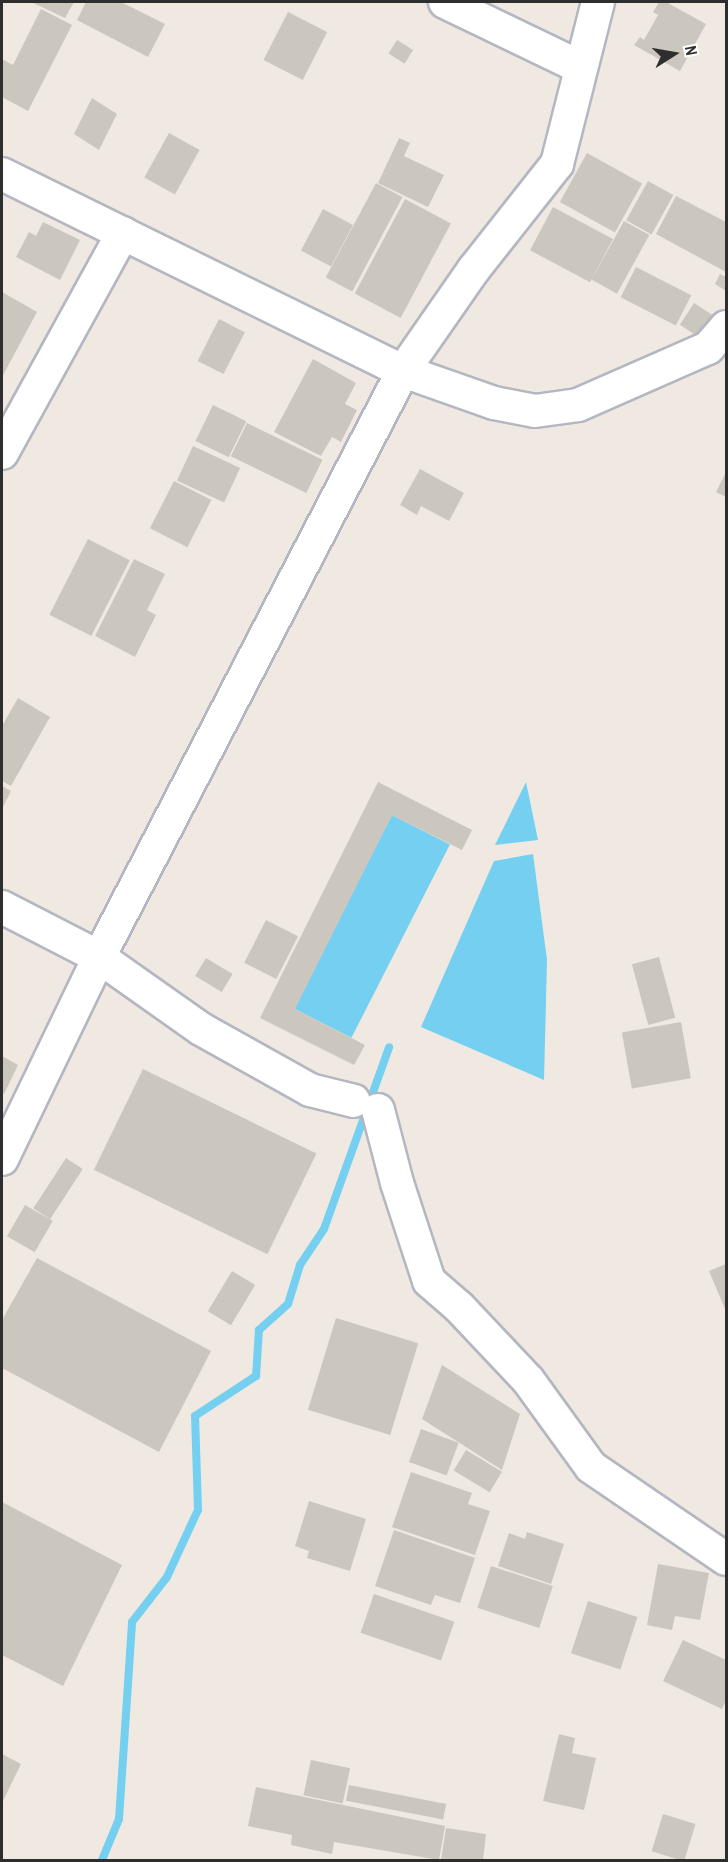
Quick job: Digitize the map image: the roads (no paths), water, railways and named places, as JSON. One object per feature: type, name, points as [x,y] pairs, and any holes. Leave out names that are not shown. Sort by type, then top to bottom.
[{"type":"street","points":[[445,2],[580,68]]},
{"type":"street","points":[[2,1159],[99,957],[403,371],[474,269],[557,164],[598,2]]},
{"type":"street","points":[[2,174],[403,371],[494,403],[535,411],[578,405],[708,348],[726,327]]},
{"type":"street","points":[[2,453],[123,234]]},
{"type":"street","points":[[2,907],[99,957],[201,1029],[300,1085],[366,1105],[397,1183],[429,1281],[459,1307],[528,1380],[591,1467],[726,1559]]},
{"type":"water","points":[[526,782],[538,840],[495,845]]},
{"type":"water","points":[[392,815],[450,845],[351,1038],[293,1008]]},
{"type":"water","points":[[533,854],[547,960],[544,1080],[421,1027],[494,861]]},
{"type":"waterway","points":[[102,1860],[119,1819],[132,1622],[167,1577],[198,1510],[195,1416],[256,1376],[259,1330],[288,1304],[300,1265],[324,1229],[389,1047]]}]
